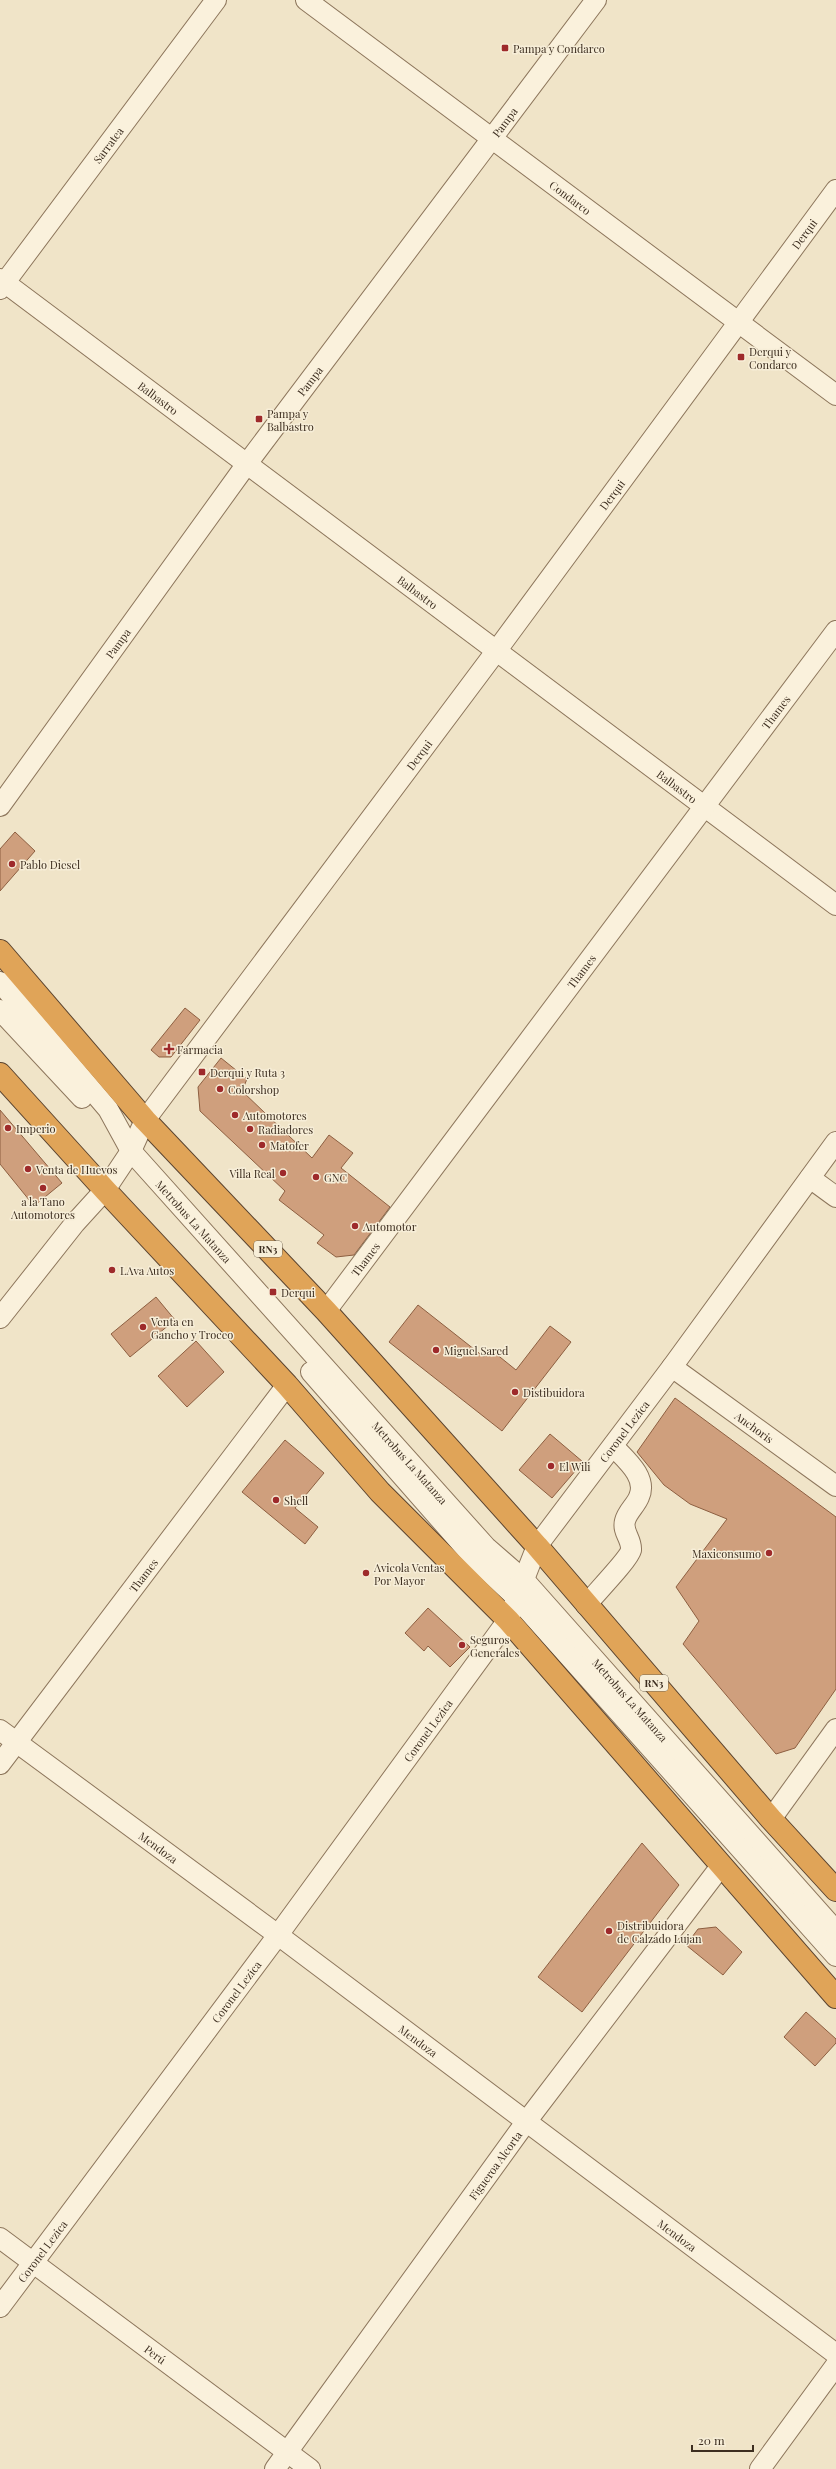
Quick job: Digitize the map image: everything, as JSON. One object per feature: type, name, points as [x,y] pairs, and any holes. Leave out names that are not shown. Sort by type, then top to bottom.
[{"type":"highway","name":"RN3","points":[[0,951],[145,1120],[326,1311],[537,1546],[771,1819],[836,1890]]},
{"type":"highway","points":[[0,1074],[104,1190],[286,1385],[380,1492],[508,1620],[836,1997]]},
{"type":"street","name":"Sarratea","points":[[2,284],[216,0]]},
{"type":"street","name":"Condarco","points":[[306,0],[836,394]]},
{"type":"street","name":"Pampa","points":[[0,806],[246,465],[493,139],[596,0]]},
{"type":"street","name":"Derqui","points":[[0,1318],[75,1223],[104,1190],[127,1156],[145,1120],[497,650],[836,190]]},
{"type":"street","name":"Balbastro","points":[[2,284],[497,650],[836,905]]},
{"type":"street","name":"Thames","points":[[326,1311],[836,631]]},
{"type":"street","name":"Metrobus La Matanza","points":[[0,982],[108,1109],[127,1156],[486,1548],[525,1580],[836,1931]]},
{"type":"street","name":"Metrobus La Matanza","points":[[0,1010],[101,1119],[127,1156],[475,1559],[518,1599],[836,1956]]},
{"type":"street","name":"Coronel Lezica","points":[[0,2307],[278,1935],[508,1620],[518,1599],[537,1546],[614,1446],[836,1142]]},
{"type":"street","points":[[810,1178],[836,1197]]},
{"type":"street","name":"Anchoris","points":[[672,1367],[836,1486]]},
{"type":"street","name":"Thames","points":[[0,1764],[286,1385]]},
{"type":"street","points":[[586,1604],[628,1556],[630,1544],[624,1527],[625,1519],[639,1497],[642,1487],[640,1477],[614,1446]]},
{"type":"street","points":[[771,1819],[836,1729]]},
{"type":"street","name":"Mendoza","points":[[0,1730],[278,1935],[836,2354]]},
{"type":"street","name":"Figueroa Alcorta","points":[[275,2469],[526,2122],[721,1866]]},
{"type":"street","name":"Perú","points":[[0,2238],[310,2469]]},
{"type":"street","points":[[760,2469],[836,2365]]},
{"type":"building","name":"Pablo Diesel","points":[[15,832],[35,851],[0,891],[0,849]]},
{"type":"building","points":[[185,1008],[200,1020],[171,1057],[159,1057],[151,1050]]},
{"type":"building","points":[[221,1058],[247,1079],[242,1091],[312,1158],[329,1135],[353,1153],[341,1168],[390,1207],[354,1255],[336,1257],[317,1243],[324,1235],[279,1200],[285,1191],[200,1111],[198,1087]]},
{"type":"building","points":[[0,1110],[62,1183],[34,1206],[0,1164]]},
{"type":"building","name":"Venta en Gancho y Troceo","points":[[156,1297],[175,1320],[130,1357],[111,1334]]},
{"type":"building","points":[[418,1305],[484,1357],[490,1349],[516,1370],[550,1326],[571,1342],[502,1431],[389,1342]]},
{"type":"building","points":[[196,1341],[224,1372],[187,1407],[158,1376]]},
{"type":"building","name":"Maxiconsumo","points":[[675,1398],[836,1517],[836,1689],[795,1748],[776,1754],[683,1644],[699,1621],[676,1587],[727,1519],[690,1504],[664,1485],[637,1452]]},
{"type":"building","name":"El Wili","points":[[550,1434],[583,1462],[552,1498],[519,1470]]},
{"type":"building","name":"Shell","points":[[285,1440],[324,1473],[295,1508],[318,1527],[305,1544],[242,1492]]},
{"type":"building","points":[[428,1608],[470,1647],[450,1667],[428,1646],[424,1651],[405,1633]]},
{"type":"building","name":"Distribuidora de Calzado Lujan","points":[[642,1843],[679,1885],[582,2012],[538,1977]]},
{"type":"building","points":[[716,1927],[742,1952],[723,1975],[686,1945],[698,1929]]},
{"type":"building","points":[[806,2012],[836,2039],[836,2043],[815,2066],[784,2037]]},
{"type":"place","name":"Pampa y Condarco","points":[[505,48]]},
{"type":"place","name":"Derqui y Condarco","points":[[741,357]]},
{"type":"place","name":"Pampa y Balbastro","points":[[259,419]]},
{"type":"place","name":"Pablo Diesel","points":[[12,864]]},
{"type":"place","name":"Farmacia","points":[[169,1049]]},
{"type":"place","name":"Derqui y Ruta 3","points":[[202,1072]]},
{"type":"place","name":"Colorshop","points":[[220,1089]]},
{"type":"place","name":"Automotores","points":[[235,1115]]},
{"type":"place","name":"Imperio","points":[[8,1128]]},
{"type":"place","name":"Radiadores","points":[[250,1129]]},
{"type":"place","name":"Matofer","points":[[262,1145]]},
{"type":"place","name":"Venta de Huevos","points":[[28,1169]]},
{"type":"place","name":"Villa Real","points":[[283,1173]]},
{"type":"place","name":"GNC","points":[[316,1177]]},
{"type":"place","name":"a la Tano Automotores","points":[[43,1188]]},
{"type":"place","name":"Automotor","points":[[355,1226]]},
{"type":"place","name":"LAva Autos","points":[[112,1270]]},
{"type":"place","name":"Derqui","points":[[273,1292]]},
{"type":"place","name":"Venta en Gancho y Troceo","points":[[143,1327]]},
{"type":"place","name":"Miguel Sared","points":[[436,1350]]},
{"type":"place","name":"Distibuidora","points":[[515,1392]]},
{"type":"place","name":"El Wili","points":[[551,1466]]},
{"type":"place","name":"Shell","points":[[276,1500]]},
{"type":"place","name":"Maxiconsumo","points":[[769,1553]]},
{"type":"place","name":"Avicola Ventas Por Mayor","points":[[366,1573]]},
{"type":"place","name":"Seguros Generales","points":[[462,1645]]},
{"type":"place","name":"Distribuidora de Calzado Lujan","points":[[609,1931]]}]
